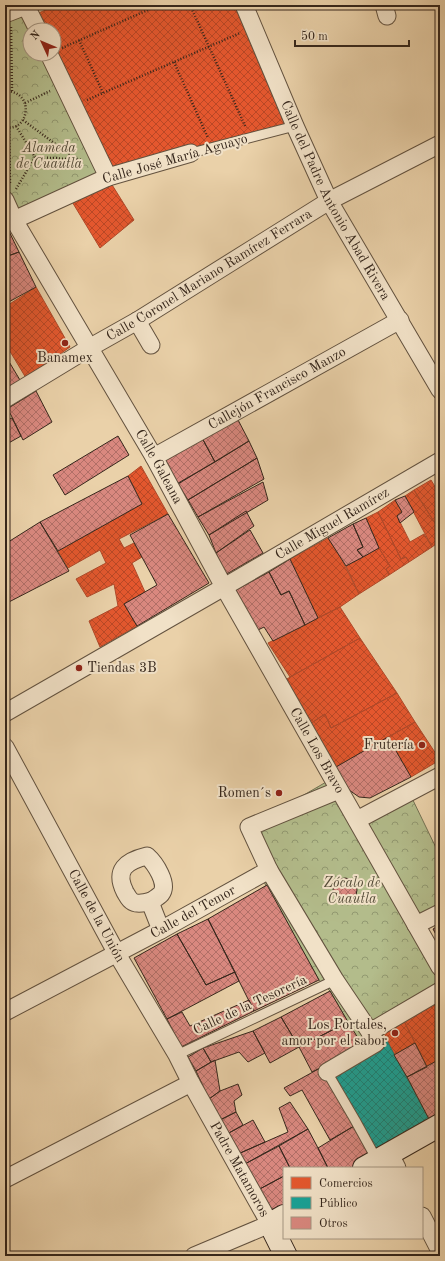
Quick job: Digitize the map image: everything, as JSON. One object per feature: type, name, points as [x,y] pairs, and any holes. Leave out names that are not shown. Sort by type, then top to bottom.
[{"type":"main road","points":[[382,1162],[440,1125]]},
{"type":"main road","name":"Padre Matamoros","points":[[277,1220],[286,1256]]},
{"type":"street","points":[[8,19],[27,5],[34,22]]},
{"type":"street","name":"Calle del Padre Antonio Abad Rivera","points":[[244,5],[295,126],[330,201],[440,390]]},
{"type":"street","points":[[58,62],[64,84],[108,177]]},
{"type":"street","name":"Calle Coronel Mariano Ramírez Ferrara","points":[[5,399],[88,348],[138,321],[330,201],[440,144]]},
{"type":"street","name":"Calle José María Aguayo","points":[[14,220],[108,177],[191,153]]},
{"type":"street","name":"Calle Galeana","points":[[7,197],[14,220],[88,348],[154,457],[224,588]]},
{"type":"street","name":"Callejón Francisco Manzo","points":[[154,457],[400,320]]},
{"type":"street","points":[[138,321],[151,345]]},
{"type":"street","name":"Calle Miguel Ramírez","points":[[5,713],[224,588],[440,461]]},
{"type":"street","name":"Calle Los Bravo","points":[[224,588],[440,967]]},
{"type":"street","name":"Calle de la Unión","points":[[5,747],[117,954],[177,1055],[191,1083]]},
{"type":"street","points":[[357,820],[440,776]]},
{"type":"street","points":[[327,1072],[376,1043],[335,980],[269,870],[249,827],[339,790]]},
{"type":"street","name":"Calle del Temor","points":[[5,1012],[117,954],[269,870]]},
{"type":"street","points":[[150,902],[161,930]]},
{"type":"street","points":[[413,919],[440,913]]},
{"type":"street","points":[[370,1032],[440,991]]},
{"type":"street","points":[[5,1179],[191,1083]]},
{"type":"street","name":"Padre Matamoros","points":[[191,1083],[277,1220]]},
{"type":"street","points":[[423,1218],[440,1251]]},
{"type":"street","points":[[194,1256],[277,1220]]},
{"type":"lane","name":"Calle José María Aguayo","points":[[191,153],[295,126]]},
{"type":"lane","name":"Calle de la Tesorería","points":[[177,1055],[335,980]]},
{"type":"lane","points":[[327,1072],[382,1162]]},
{"type":"path","points":[[62,48],[159,5]]},
{"type":"path","points":[[190,5],[251,138]]},
{"type":"path","points":[[8,19],[12,91]]},
{"type":"path","points":[[74,106],[209,46],[254,28]]},
{"type":"path","points":[[79,40],[103,93]]},
{"type":"path","points":[[174,62],[212,147]]},
{"type":"path","points":[[25,103],[64,84]]},
{"type":"path","points":[[5,91],[12,91],[21,96],[25,103],[26,112],[23,120],[16,126],[9,128],[5,127]]},
{"type":"path","points":[[23,120],[77,160]]},
{"type":"path","points":[[16,126],[35,157]]},
{"type":"path","points":[[7,197],[9,128]]},
{"type":"path","points":[[35,157],[100,161]]},
{"type":"path","points":[[7,197],[35,157]]},
{"type":"green space","name":"Alameda de Cuautla","points":[[26,6],[29,22],[22,22],[22,62],[53,62],[108,177],[14,220],[5,200],[5,14]]},
{"type":"green space","name":"Zócalo de Cuautla","points":[[333,778],[357,820],[409,792],[440,856],[440,913],[416,925],[440,967],[440,991],[358,1039],[330,991],[319,980],[260,875],[249,827]]},
{"type":"building: Comercios","points":[[58,5],[236,5],[286,125],[110,172],[58,62],[62,62],[62,22],[40,22],[36,14]]},
{"type":"building: Comercios","points":[[109,180],[134,220],[100,248],[71,200]]},
{"type":"building: Comercios","points":[[36,287],[70,347],[26,378],[5,343],[5,307]]},
{"type":"building: Comercios","points":[[141,466],[168,514],[119,539],[124,548],[134,543],[142,557],[132,563],[145,592],[124,604],[137,626],[100,647],[89,621],[118,606],[114,584],[87,597],[76,579],[106,563],[100,550],[68,568],[58,551],[142,504],[128,476]]},
{"type":"building: Comercios","points":[[431,480],[440,495],[440,531],[414,490]]},
{"type":"building: Comercios","points":[[414,490],[440,531],[440,541],[432,547],[405,496]]},
{"type":"building: Comercios","points":[[395,500],[402,512],[397,516],[410,542],[424,534],[432,547],[409,562],[406,557],[401,559],[378,512]]},
{"type":"building: Comercios","points":[[378,512],[401,559],[406,557],[409,562],[389,575],[386,569],[390,566],[379,548],[366,518]]},
{"type":"building: Comercios","points":[[328,538],[342,560],[359,594],[340,607],[318,618],[290,559]]},
{"type":"building: Comercios","points":[[379,548],[390,566],[386,569],[389,575],[359,594],[346,566]]},
{"type":"building: Comercios","points":[[340,607],[360,638],[290,677],[268,643]]},
{"type":"building: Comercios","points":[[360,638],[397,693],[331,728],[325,714],[310,724],[285,680]]},
{"type":"building: Comercios","points":[[397,693],[415,722],[336,767],[310,724],[325,714],[331,728]]},
{"type":"building: Comercios","points":[[415,722],[440,760],[411,777],[388,737]]},
{"type":"building: Comercios","points":[[440,996],[440,1059],[427,1067],[403,1019]]},
{"type":"building: Comercios","points":[[403,1019],[415,1043],[394,1055],[383,1030]]},
{"type":"building: Público","points":[[387,1041],[430,1121],[376,1150],[327,1072]]},
{"type":"building: Otros","points":[[5,223],[19,252],[5,257]]},
{"type":"building: Otros","points":[[19,252],[36,287],[5,304],[5,257]]},
{"type":"building: Otros","points":[[5,355],[20,380],[5,390]]},
{"type":"building: Otros","points":[[36,391],[52,422],[23,440],[7,409]]},
{"type":"building: Otros","points":[[236,416],[249,441],[215,462],[201,436]]},
{"type":"building: Otros","points":[[5,417],[7,420],[12,418],[21,436],[5,445]]},
{"type":"building: Otros","points":[[118,436],[129,455],[65,495],[53,475]]},
{"type":"building: Otros","points":[[201,436],[215,462],[173,486],[159,460]]},
{"type":"building: Otros","points":[[249,441],[257,458],[188,500],[178,484]]},
{"type":"building: Otros","points":[[257,458],[264,479],[198,517],[188,500]]},
{"type":"building: Otros","points":[[128,476],[142,504],[58,551],[40,522]]},
{"type":"building: Otros","points":[[263,482],[268,500],[209,535],[198,517]]},
{"type":"building: Otros","points":[[405,496],[414,512],[400,523],[397,516],[402,512],[395,500]]},
{"type":"building: Otros","points":[[246,511],[254,526],[216,553],[209,535]]},
{"type":"building: Otros","points":[[168,514],[209,583],[137,626],[124,604],[157,585],[130,535]]},
{"type":"building: Otros","points":[[366,518],[379,548],[363,557],[357,550],[363,547],[353,524]]},
{"type":"building: Otros","points":[[40,522],[69,571],[5,604],[5,544]]},
{"type":"building: Otros","points":[[353,524],[363,547],[357,550],[363,557],[346,566],[328,538]]},
{"type":"building: Otros","points":[[250,530],[263,553],[225,575],[216,553]]},
{"type":"building: Otros","points":[[290,559],[318,618],[305,625],[289,591],[281,595],[269,572]]},
{"type":"building: Otros","points":[[269,572],[281,595],[289,591],[305,625],[273,641],[264,627],[254,632],[236,590]]},
{"type":"building: Otros","points":[[388,737],[411,777],[370,798],[359,797],[349,790],[336,767]]},
{"type":"building: Otros","points":[[345,878],[350,879],[356,885],[356,895],[350,901],[345,902],[340,901],[334,895],[333,890],[334,885],[340,879]]},
{"type":"building: Otros","points":[[267,885],[319,980],[254,1011],[208,919]]},
{"type":"building: Otros","points":[[208,919],[235,972],[206,985],[177,934]]},
{"type":"building: Otros","points":[[440,925],[440,942],[433,929]]},
{"type":"building: Otros","points":[[177,934],[206,985],[235,972],[239,981],[167,1019],[134,958]]},
{"type":"building: Otros","points":[[330,991],[348,1022],[299,1047],[281,1017]]},
{"type":"building: Otros","points":[[249,1000],[254,1011],[181,1047],[167,1019],[182,1012],[190,1026]]},
{"type":"building: Otros","points":[[281,1017],[299,1047],[270,1063],[253,1031]]},
{"type":"building: Otros","points":[[348,1022],[363,1046],[312,1072],[299,1047]]},
{"type":"building: Otros","points":[[253,1031],[265,1053],[248,1062],[239,1052],[211,1062],[203,1048]]},
{"type":"building: Otros","points":[[415,1043],[427,1067],[407,1077],[394,1055]]},
{"type":"building: Otros","points":[[203,1048],[211,1062],[196,1071],[188,1057]]},
{"type":"building: Otros","points":[[440,1059],[440,1115],[430,1121],[407,1077]]},
{"type":"building: Otros","points":[[215,1060],[220,1091],[209,1099],[196,1071]]},
{"type":"building: Otros","points":[[322,1067],[354,1126],[330,1140],[302,1090],[290,1096],[284,1088]]},
{"type":"building: Otros","points":[[238,1084],[242,1095],[234,1101],[236,1112],[220,1120],[209,1099],[220,1091]]},
{"type":"building: Otros","points":[[290,1102],[308,1129],[243,1165],[238,1154],[288,1132],[279,1108]]},
{"type":"building: Otros","points":[[236,1112],[243,1125],[227,1134],[220,1120]]},
{"type":"building: Otros","points":[[253,1120],[265,1142],[238,1154],[227,1134]]},
{"type":"building: Otros","points":[[354,1126],[371,1158],[356,1167],[328,1167],[318,1148]]},
{"type":"building: Otros","points":[[308,1129],[327,1167],[290,1167],[279,1146]]},
{"type":"building: Otros","points":[[279,1146],[290,1167],[283,1167],[283,1177],[256,1191],[243,1165]]},
{"type":"building: Otros","points":[[283,1177],[283,1209],[271,1216],[256,1191]]},
{"type":"place","name":"Banamex","points":[[65,343]]},
{"type":"place","name":"Tiendas 3B","points":[[79,668]]},
{"type":"place","name":"Frutería","points":[[422,745]]},
{"type":"place","name":"Romen´s","points":[[279,793]]},
{"type":"place","name":"Los Portales, amor por el sabor","points":[[395,1033]]}]
